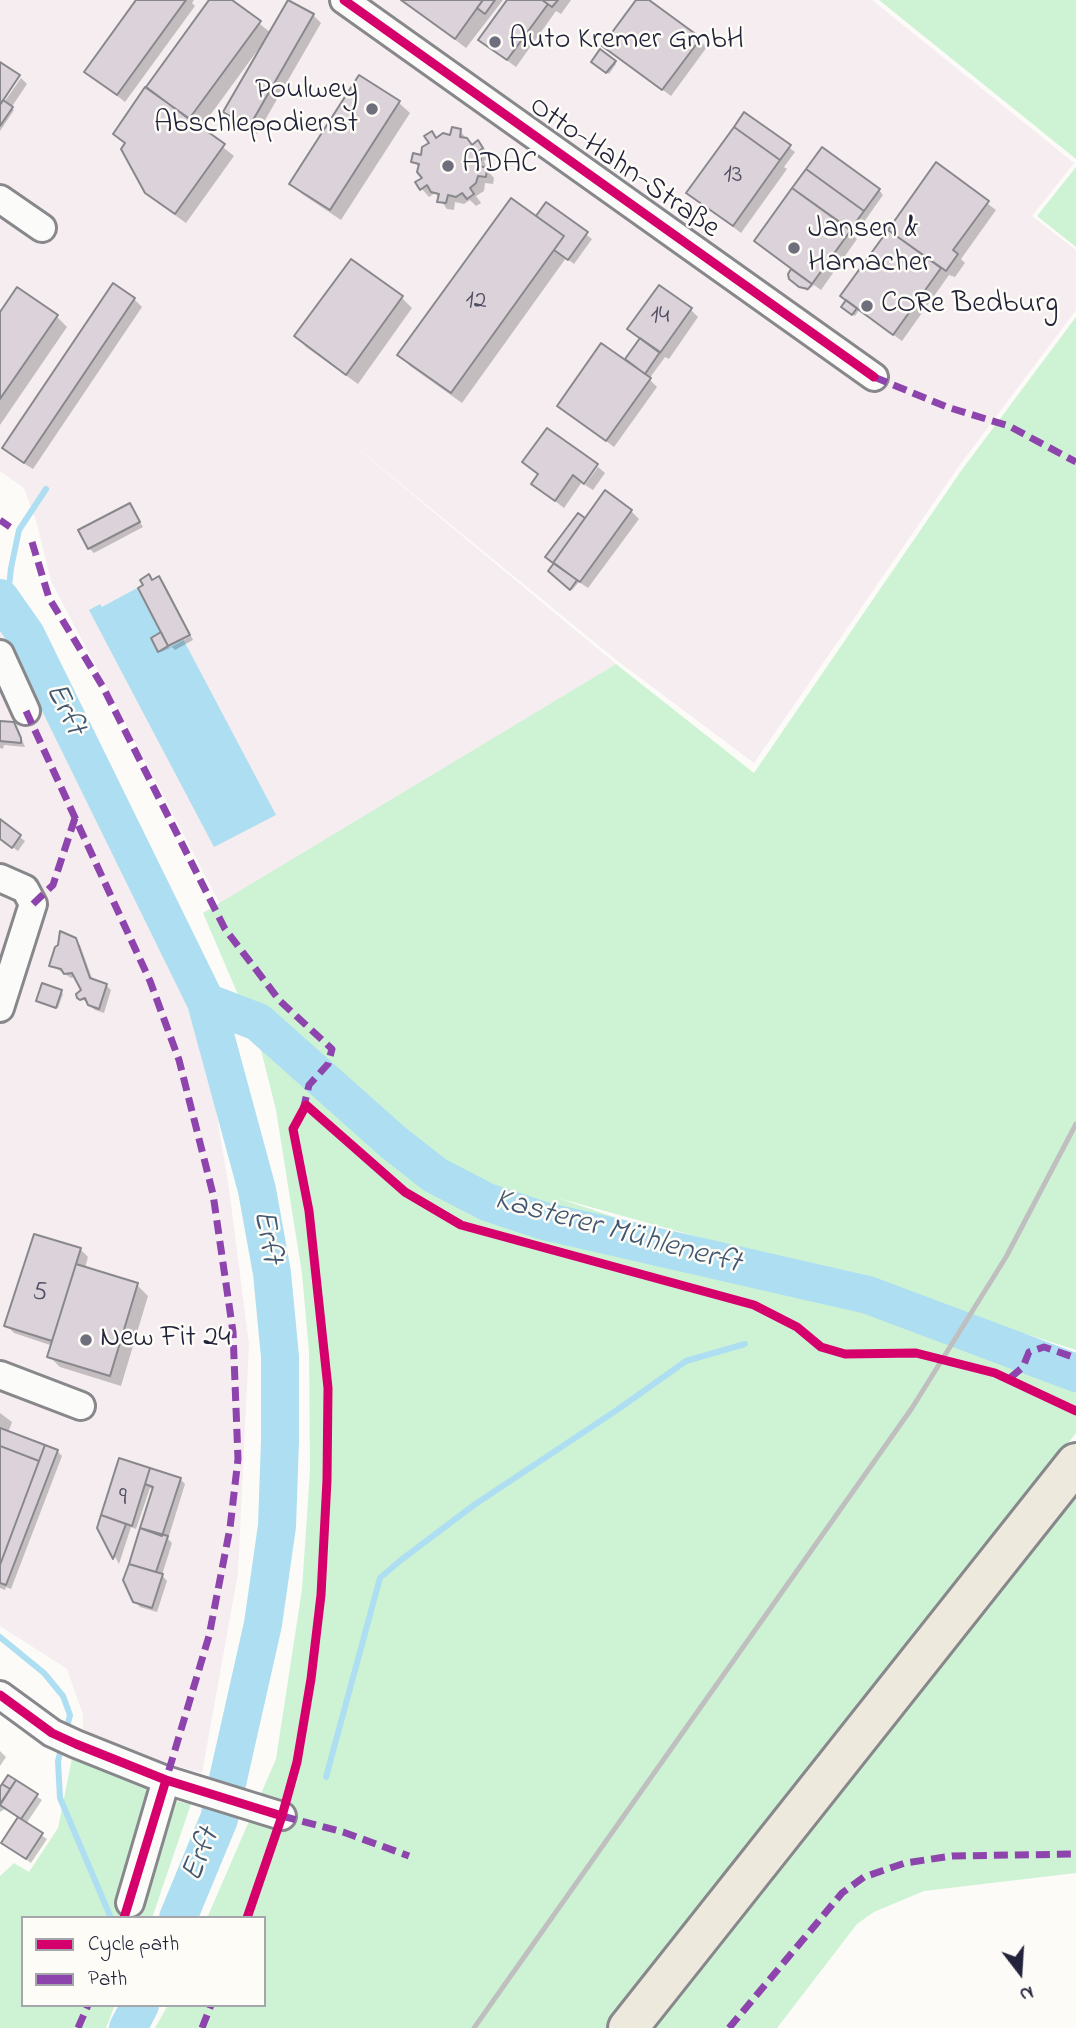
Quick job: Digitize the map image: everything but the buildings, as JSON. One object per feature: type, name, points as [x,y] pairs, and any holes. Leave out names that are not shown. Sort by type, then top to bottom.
[{"type":"main road","points":[[628,2028],[1076,1463]]},
{"type":"street","name":"Otto-Hahn-Straße","points":[[344,0],[874,377]]},
{"type":"street","points":[[0,199],[42,228]]},
{"type":"street","points":[[0,654],[26,711]]},
{"type":"street","points":[[0,878],[25,889],[33,904],[0,1007]]},
{"type":"street","points":[[0,1375],[81,1406]]},
{"type":"street","points":[[0,1695],[52,1732],[76,1744],[166,1780],[282,1816]]},
{"type":"street","points":[[130,1903],[166,1780]]},
{"type":"shaded area","points":[[0,0],[872,0],[1074,163],[1032,216],[1076,250],[1076,310],[959,466],[754,763],[615,659],[329,425],[616,664],[220,904],[51,581],[37,524],[24,488],[0,471]]},
{"type":"shaded area","points":[[0,615],[108,820],[198,1030],[216,1110],[249,1344],[238,1573],[202,1773],[83,1741],[83,1715],[67,1669],[0,1626]]},
{"type":"green space","points":[[879,0],[1076,0],[1076,159]]},
{"type":"green space","points":[[1076,167],[1076,247],[1037,216]]},
{"type":"green space","points":[[1076,317],[1076,1350],[878,1287],[558,1198],[868,1303],[1076,1379],[1076,1433],[614,2028],[155,2028],[167,2007],[266,2007],[266,1916],[208,1916],[276,1759],[302,1589],[310,1471],[309,1352],[302,1274],[276,1110],[260,1046],[203,913],[616,664],[754,773],[961,471]]},
{"type":"green space","points":[[1076,1493],[1076,1873],[924,1891],[874,1912],[857,1924],[777,2028],[641,2028]]},
{"type":"green space","points":[[73,1753],[145,1783],[160,1798],[191,1804],[153,1916],[21,1916],[21,2007],[114,2007],[106,2028],[0,2028],[0,1876],[14,1863],[29,1872],[58,1828]]},
{"type":"water","points":[[137,588],[160,632],[150,638],[158,652],[183,639],[276,815],[214,847],[89,610],[100,604],[102,607]]},
{"type":"waterway","points":[[7,606],[19,530],[46,489]]},
{"type":"waterway","name":"Erft","points":[[0,598],[26,635],[206,1002],[257,1190],[272,1273],[280,1357],[280,1441],[277,1526],[263,1624],[219,1819],[179,1916]]},
{"type":"waterway","name":"Kasterer Mühlenerft","points":[[206,1002],[258,1022],[393,1142],[435,1175],[487,1202],[544,1221],[868,1295],[1076,1373]]},
{"type":"waterway","points":[[326,1777],[380,1578],[474,1505],[686,1361],[745,1344]]},
{"type":"waterway","points":[[0,1637],[44,1673],[63,1696],[70,1715],[66,1731]]},
{"type":"waterway","points":[[62,1745],[58,1761],[60,1798],[110,1916]]},
{"type":"waterway","name":"Erft","points":[[128,2028],[139,2007]]},
{"type":"railway","points":[[474,2028],[912,1408],[1006,1257],[1076,1124]]},
{"type":"marked path","points":[[874,377],[947,407],[1009,426],[1076,462]]},
{"type":"marked path","points":[[0,520],[10,527]]},
{"type":"marked path","points":[[32,542],[49,598],[103,687],[225,929],[280,1001],[332,1049],[328,1064],[309,1085],[303,1110]]},
{"type":"marked path","points":[[26,711],[150,981],[179,1060],[213,1194],[233,1332],[238,1459],[230,1528],[209,1636],[166,1780]]},
{"type":"marked path","points":[[33,904],[53,885],[75,818]]},
{"type":"marked path","points":[[1010,1378],[1023,1367],[1029,1352],[1044,1347],[1076,1358]]},
{"type":"marked path","points":[[282,1816],[343,1832],[409,1856]]},
{"type":"marked path","points":[[729,2028],[842,1893],[864,1877],[905,1863],[952,1856],[1076,1854]]},
{"type":"marked path","points":[[78,2028],[87,2007]]},
{"type":"marked path","points":[[202,2028],[210,2007]]},
{"type":"cycle path","points":[[344,0],[874,377]]},
{"type":"cycle path","points":[[248,1916],[282,1816],[297,1762],[321,1595],[327,1480],[328,1388],[309,1211],[293,1129],[306,1105],[405,1192],[461,1225],[754,1305],[797,1327],[821,1347],[845,1354],[916,1353],[995,1373],[1076,1411]]},
{"type":"cycle path","points":[[0,1695],[52,1733],[76,1744],[166,1780],[282,1816]]},
{"type":"cycle path","points":[[125,1916],[166,1780]]},
{"type":"place","name":"Auto Kremer GmbH","points":[[495,42]]},
{"type":"place","name":"Poulwey Abschleppdienst","points":[[372,109]]},
{"type":"place","name":"ADAC","points":[[448,166]]},
{"type":"place","name":"Jansen & Hamacher","points":[[794,248]]},
{"type":"place","name":"CORe Bedburg","points":[[867,306]]},
{"type":"place","name":"New Fit 24","points":[[86,1340]]}]
